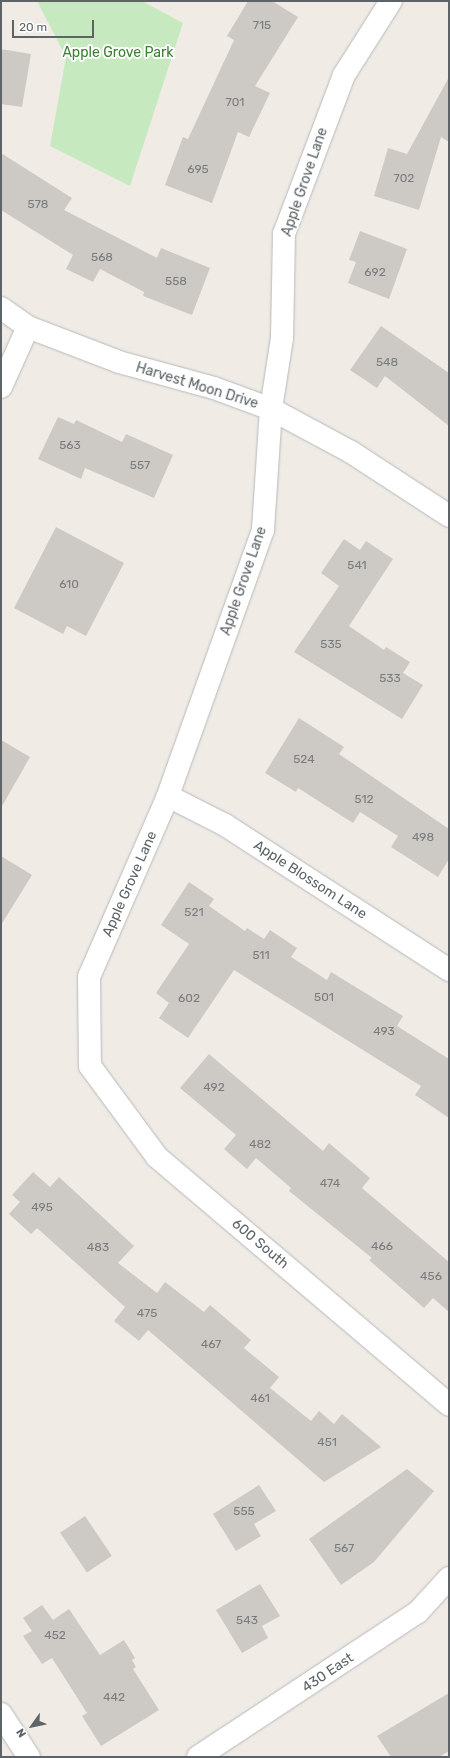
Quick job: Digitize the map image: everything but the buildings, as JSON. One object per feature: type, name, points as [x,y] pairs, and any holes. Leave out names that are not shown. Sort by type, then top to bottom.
[{"type":"street","name":"Apple Grove Lane","points":[[90,1066],[89,977],[168,796],[263,530],[271,409],[282,338],[284,234],[344,75],[391,1]]},
{"type":"street","name":"Harvest Moon Drive","points":[[1,308],[28,327],[119,362],[214,388],[271,409],[351,452],[449,516]]},
{"type":"street","points":[[1,387],[28,327]]},
{"type":"street","name":"Apple Blossom Lane","points":[[168,796],[225,825],[449,970]]},
{"type":"street","name":"600 South","points":[[90,1066],[157,1157],[449,1405]]},
{"type":"street","name":"430 East","points":[[198,1757],[418,1612],[449,1578]]},
{"type":"street","points":[[1,1714],[29,1757]]},
{"type":"green space","name":"Apple Grove Park","points":[[37,1],[142,1],[183,23],[130,186],[50,146],[66,57]]}]
